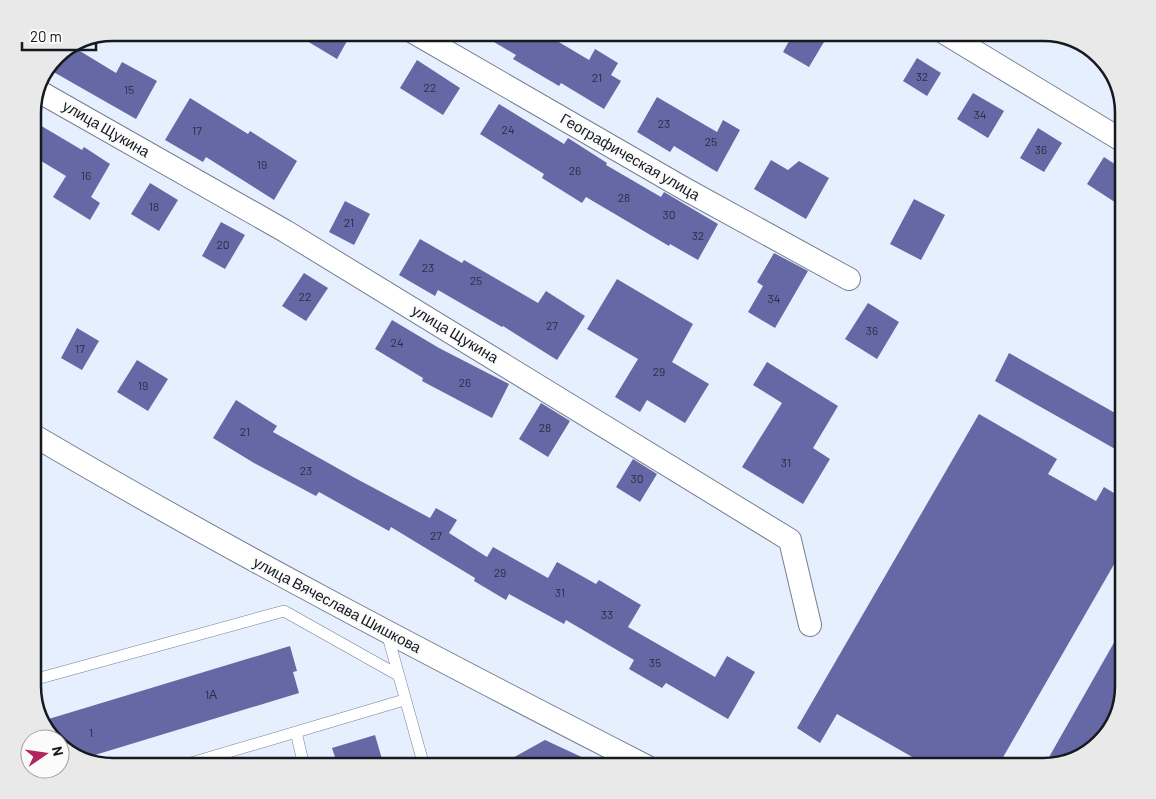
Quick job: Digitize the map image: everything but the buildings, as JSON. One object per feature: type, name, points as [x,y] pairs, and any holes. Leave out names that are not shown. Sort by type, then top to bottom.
[{"type":"street","name":"Географическая улица","points":[[429,41],[685,189],[849,279]]},
{"type":"street","points":[[958,41],[1115,136]]},
{"type":"street","name":"улица Щукина","points":[[44,94],[285,231],[790,540],[810,625]]},
{"type":"street","name":"улица Вячеслава Шишкова","points":[[41,440],[131,493],[387,633],[630,758]]},
{"type":"lane","points":[[41,678],[284,611],[398,675]]},
{"type":"lane","points":[[387,633],[422,758]]},
{"type":"lane","points":[[208,758],[404,700]]},
{"type":"lane","points":[[296,732],[302,758]]}]
